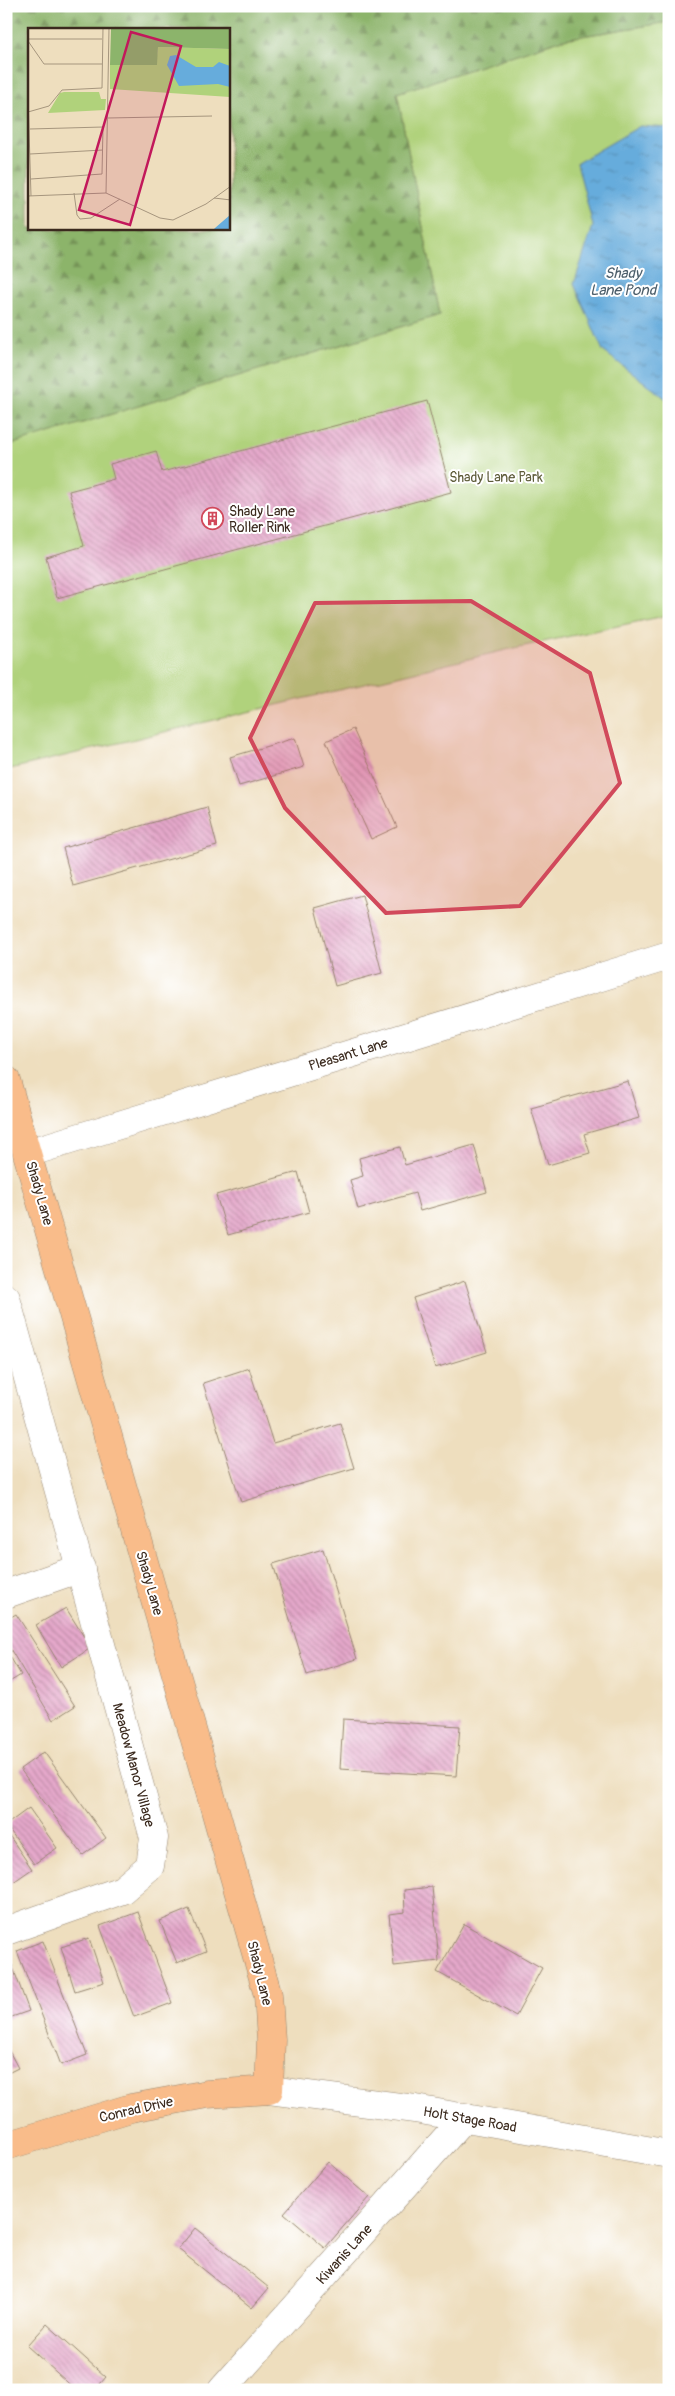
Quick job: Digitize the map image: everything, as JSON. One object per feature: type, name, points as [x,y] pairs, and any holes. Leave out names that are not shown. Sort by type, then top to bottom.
[{"type":"main road","name":"Shady Lane","points":[[6,1080],[268,1995],[271,2040],[269,2090]]},
{"type":"main road","name":"Conrad Drive","points":[[6,2146],[131,2108],[207,2094],[269,2090]]},
{"type":"street","name":"Pleasant Lane","points":[[28,1153],[669,956]]},
{"type":"street","name":"Meadow Manor Village","points":[[6,1298],[154,1838],[150,1866],[122,1890],[6,1931]]},
{"type":"street","points":[[6,1594],[81,1568]]},
{"type":"street","name":"Holt Stage Road","points":[[269,2090],[337,2097],[669,2154]]},
{"type":"street","name":"Kiwanis Lane","points":[[222,2390],[465,2118]]},
{"type":"highlighted area","points":[[471,601],[590,673],[620,783],[520,906],[386,913],[285,808],[250,738],[315,603]]},
{"type":"green space","points":[[6,6],[669,6],[669,22],[563,39],[397,93],[440,315],[6,446]]},
{"type":"green space","name":"Shady Lane Park","points":[[669,22],[669,615],[510,649],[6,770],[6,446],[440,315],[397,93],[563,39]]},
{"type":"water","name":"Shady Lane Pond","points":[[640,126],[669,128],[669,401],[603,351],[574,284],[593,226],[577,163]]},
{"type":"building","name":"Shady Lane Roller Rink","points":[[427,401],[451,492],[57,598],[46,557],[84,546],[69,491],[114,479],[110,464],[156,451],[162,472]]},
{"type":"building","points":[[353,729],[397,827],[371,839],[326,741]]},
{"type":"building","points":[[295,738],[304,767],[239,786],[230,757]]},
{"type":"building","points":[[207,807],[217,846],[73,886],[63,848]]},
{"type":"building","points":[[362,895],[382,973],[335,986],[315,908]]},
{"type":"building","points":[[628,1081],[639,1118],[584,1134],[590,1153],[548,1165],[531,1108]]},
{"type":"building","points":[[474,1145],[487,1192],[420,1211],[415,1193],[358,1209],[350,1180],[363,1176],[359,1158],[400,1147],[405,1165]]},
{"type":"building","points":[[298,1172],[309,1212],[228,1235],[216,1195]]},
{"type":"building","points":[[465,1281],[487,1352],[435,1368],[413,1298]]},
{"type":"building","points":[[249,1368],[273,1443],[340,1423],[354,1468],[241,1502],[203,1383]]},
{"type":"building","points":[[323,1549],[357,1659],[307,1675],[273,1564]]},
{"type":"building","points":[[66,1608],[91,1648],[61,1667],[36,1625]]},
{"type":"building","points":[[16,1614],[75,1706],[53,1720],[6,1642],[6,1620]]},
{"type":"building","points":[[6,1650],[21,1675],[6,1684]]},
{"type":"building","points":[[343,1719],[460,1726],[456,1776],[340,1769]]},
{"type":"building","points":[[44,1752],[106,1838],[83,1855],[20,1769]]},
{"type":"building","points":[[29,1808],[57,1848],[34,1864],[6,1825]]},
{"type":"building","points":[[6,1831],[32,1869],[9,1885],[6,1880]]},
{"type":"building","points":[[432,1887],[439,1961],[394,1966],[389,1914],[405,1912],[404,1890]]},
{"type":"building","points":[[189,1909],[206,1951],[177,1963],[160,1921]]},
{"type":"building","points":[[138,1912],[172,2003],[134,2017],[100,1926]]},
{"type":"building","points":[[464,1924],[542,1968],[516,2016],[437,1972]]},
{"type":"building","points":[[89,1938],[104,1982],[75,1991],[61,1947]]},
{"type":"building","points":[[43,1941],[87,2055],[61,2065],[17,1951]]},
{"type":"building","points":[[12,1965],[29,2011],[6,2019],[6,1967]]},
{"type":"building","points":[[6,2045],[18,2068],[6,2074]]},
{"type":"building","points":[[328,2162],[369,2197],[325,2248],[284,2213]]},
{"type":"building","points":[[195,2228],[269,2288],[252,2308],[178,2249]]},
{"type":"building","points":[[47,2324],[106,2377],[95,2390],[76,2390],[27,2346]]},
{"type":"place","name":"Shady Lane Roller Rink","points":[[213,519]]}]
